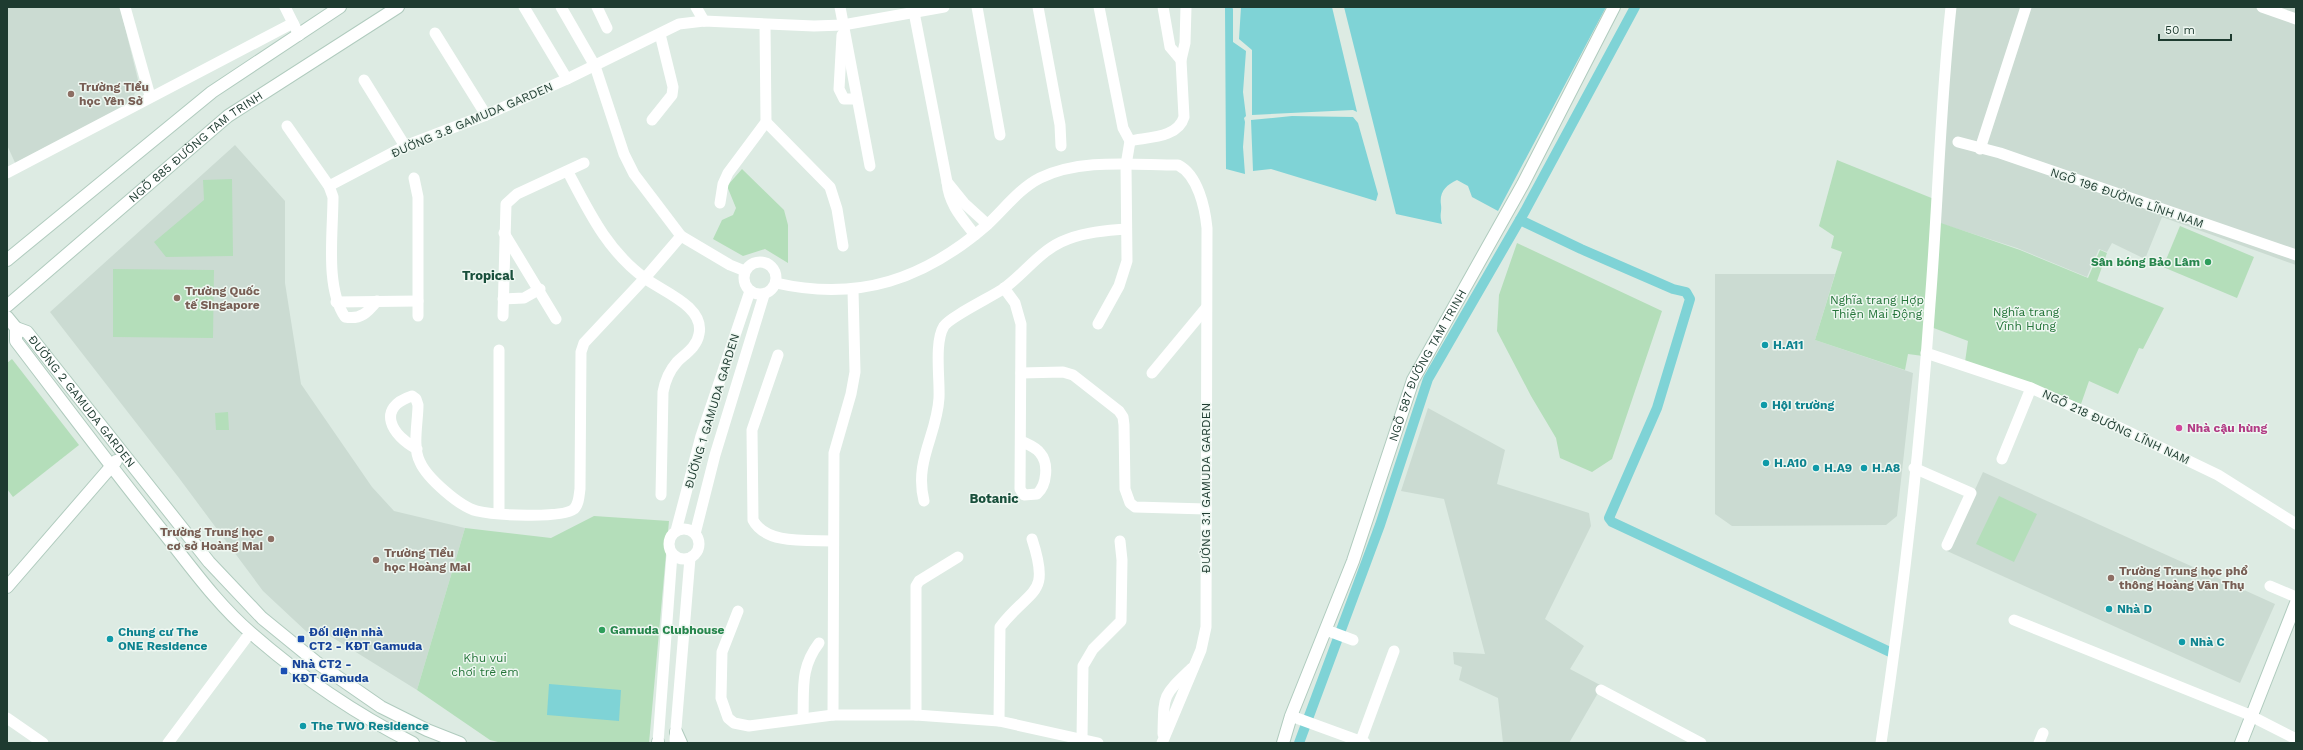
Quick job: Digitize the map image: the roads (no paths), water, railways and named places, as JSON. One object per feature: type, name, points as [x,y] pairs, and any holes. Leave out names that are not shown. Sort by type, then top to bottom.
[{"type":"street","points":[[125,7],[150,96]]},
{"type":"street","points":[[285,7],[298,35]]},
{"type":"street","points":[[7,260],[212,92],[340,7]]},
{"type":"street","name":"NGÕ 885 ĐƯỜNG TAM TRINH","points":[[7,306],[228,116],[398,7]]},
{"type":"street","points":[[524,7],[567,79]]},
{"type":"street","points":[[561,7],[595,66],[624,154],[634,174],[681,236],[730,265],[745,271]]},
{"type":"street","points":[[597,7],[608,28]]},
{"type":"street","points":[[696,7],[704,21]]},
{"type":"street","points":[[840,7],[870,166]]},
{"type":"street","name":"ĐƯỜNG 3.8 GAMUDA GARDEN","points":[[329,186],[405,146],[486,115],[567,79],[679,24],[704,21],[766,25],[843,25],[913,10],[944,7]]},
{"type":"street","points":[[977,7],[1000,135]]},
{"type":"street","points":[[1038,7],[1060,125],[1061,146]]},
{"type":"street","points":[[1098,324],[1124,273],[1127,261],[1126,165],[1130,141],[1123,128],[1099,7]]},
{"type":"street","points":[[1163,7],[1170,47],[1181,60]]},
{"type":"street","points":[[1130,141],[1166,134],[1175,131],[1182,125],[1184,117],[1181,60],[1185,43],[1186,7]]},
{"type":"street","name":"NGÕ 587 ĐƯỜNG TAM TRINH","points":[[1283,743],[1296,718],[1330,631],[1413,380],[1523,184],[1614,7]]},
{"type":"street","points":[[1881,743],[1903,597],[1926,353],[1939,143],[1951,7]]},
{"type":"street","points":[[1980,149],[2026,7]]},
{"type":"street","points":[[2262,7],[2296,19]]},
{"type":"street","points":[[913,10],[948,182],[948,196],[955,209],[975,235]]},
{"type":"street","points":[[7,173],[150,96],[293,23]]},
{"type":"street","points":[[720,203],[723,184],[728,173],[766,122],[766,25]]},
{"type":"street","points":[[843,25],[839,57],[839,89],[844,99],[857,99]]},
{"type":"street","points":[[435,33],[486,115]]},
{"type":"street","points":[[652,120],[672,95],[673,87],[660,34]]},
{"type":"street","points":[[364,80],[405,146]]},
{"type":"street","points":[[766,122],[830,187],[837,209],[843,246]]},
{"type":"street","points":[[287,126],[329,186],[333,197],[333,281],[336,302],[345,318],[352,319],[360,317],[369,311],[377,301]]},
{"type":"street","name":"NGÕ 196 ĐƯỜNG LĨNH NAM","points":[[1958,142],[2000,153],[2296,255]]},
{"type":"street","points":[[503,316],[504,233],[506,204],[517,194],[568,172],[584,163]]},
{"type":"street","name":"ĐƯỜNG 3.1 GAMUDA GARDEN","points":[[776,283],[797,288],[853,290],[908,276],[953,252],[975,235],[1026,188],[1040,178],[1092,165],[1178,165],[1184,168],[1192,178],[1206,211],[1207,228],[1206,627],[1205,639],[1162,742]]},
{"type":"street","points":[[568,172],[594,222],[621,257],[645,278],[685,304],[694,313],[699,324],[696,343],[676,363],[665,381],[663,392],[661,495]]},
{"type":"street","points":[[414,178],[418,197],[418,316]]},
{"type":"street","points":[[948,182],[964,202],[987,224]]},
{"type":"street","points":[[924,501],[921,490],[922,464],[938,413],[939,337],[945,324],[1004,288],[1043,253],[1060,242],[1078,235],[1097,231],[1126,230]]},
{"type":"street","points":[[504,233],[540,289],[556,319]]},
{"type":"street","points":[[417,449],[419,462],[430,477],[458,501],[476,511],[555,514],[566,513],[574,508],[579,499],[580,489],[582,352],[584,343],[645,278],[681,236]]},
{"type":"street","points":[[766,262],[775,271],[776,283],[770,292],[764,295],[756,295],[750,291],[744,278],[745,271],[754,263],[766,262]]},
{"type":"street","points":[[1004,288],[1015,303],[1021,324],[1021,442]]},
{"type":"street","points":[[503,299],[524,298],[540,289]]},
{"type":"street","points":[[833,715],[834,452],[851,394],[855,372],[853,290]]},
{"type":"street","name":"ĐƯỜNG 1 GAMUDA GARDEN","points":[[676,531],[697,450],[750,291]]},
{"type":"street","name":"ĐƯỜNG 1 GAMUDA GARDEN","points":[[695,534],[715,455],[764,295]]},
{"type":"street","points":[[336,302],[418,300]]},
{"type":"street","points":[[1152,373],[1206,308]]},
{"type":"street","points":[[7,317],[16,328]]},
{"type":"street","name":"ĐƯỜNG 2 GAMUDA GARDEN","points":[[414,743],[374,723],[250,633],[202,580],[111,466],[16,341],[16,328],[28,332],[215,568],[262,618],[316,662],[381,707],[427,730],[460,743]]},
{"type":"street","points":[[499,350],[499,513]]},
{"type":"street","name":"NGÕ 218 ĐƯỜNG LĨNH NAM","points":[[1926,353],[2031,388],[2184,457],[2218,475],[2296,524]]},
{"type":"street","points":[[778,355],[752,430],[752,520],[757,528],[764,533],[800,540],[833,541]]},
{"type":"street","points":[[1021,373],[1063,372],[1074,375],[1120,411],[1123,417],[1124,425],[1126,497],[1135,507],[1206,509]]},
{"type":"street","points":[[2002,459],[2031,388]]},
{"type":"street","points":[[697,450],[715,455]]},
{"type":"street","points":[[7,587],[88,496],[111,466],[124,454]]},
{"type":"street","points":[[1914,468],[1971,493],[1947,544]]},
{"type":"street","points":[[658,743],[672,554],[669,542],[671,536],[676,531],[689,530],[695,534],[699,547],[696,554],[690,558],[677,558],[672,554]]},
{"type":"street","points":[[1000,721],[1000,627],[1036,590],[1040,580],[1040,562],[1032,539]]},
{"type":"street","points":[[1082,739],[1083,666],[1092,649],[1121,621],[1122,560],[1120,540]]},
{"type":"street","points":[[677,739],[690,558]]},
{"type":"street","points":[[916,715],[916,586],[919,581],[958,558]]},
{"type":"street","points":[[202,580],[215,568]]},
{"type":"street","points":[[2270,586],[2296,597]]},
{"type":"street","points":[[2241,743],[2296,603]]},
{"type":"street","points":[[738,611],[722,652],[721,698],[728,718],[734,723],[749,726],[833,715],[916,715],[1000,721],[1098,743]]},
{"type":"street","points":[[2014,620],[2252,716],[2296,738]]},
{"type":"street","points":[[1330,631],[1350,639]]},
{"type":"street","points":[[168,743],[250,633]]},
{"type":"street","points":[[803,718],[806,666],[809,657],[819,643]]},
{"type":"street","points":[[1296,718],[1362,742],[1394,651]]},
{"type":"street","name":"ĐƯỜNG 3.1 GAMUDA GARDEN","points":[[1162,742],[1164,699],[1168,691],[1195,665]]},
{"type":"street","points":[[1601,690],[1701,743]]},
{"type":"street","points":[[7,718],[43,743]]},
{"type":"street","points":[[420,743],[427,730]]},
{"type":"water","points":[[1225,7],[1232,7],[1233,9],[1233,42],[1246,51],[1243,92],[1246,116],[1244,118],[1243,147],[1245,174],[1226,169]]},
{"type":"water","points":[[1241,7],[1332,7],[1357,112],[1353,110],[1252,115],[1252,50],[1239,39]]},
{"type":"water","points":[[1344,7],[1606,7],[1498,211],[1472,197],[1468,186],[1457,180],[1450,184],[1442,193],[1442,224],[1396,214]]},
{"type":"water","points":[[1292,116],[1353,117],[1358,123],[1378,194],[1376,201],[1271,169],[1253,171],[1251,120]]},
{"type":"water","points":[[549,684],[621,690],[619,721],[547,715]]},
{"type":"waterway","points":[[1299,743],[1380,525],[1428,379],[1525,211],[1635,7]]},
{"type":"waterway","points":[[1520,220],[1581,249],[1673,289],[1686,292],[1690,299],[1657,408],[1609,518],[1612,522],[1890,652]]},
{"type":"place","name":"Trường Tiểu học Yên Sở","points":[[71,94]]},
{"type":"place","name":"Sân bóng Bảo Lâm","points":[[2208,262]]},
{"type":"place","name":"Trường Quốc tế Singapore","points":[[177,298]]},
{"type":"place","name":"H.A11","points":[[1765,345]]},
{"type":"place","name":"Hội trường","points":[[1764,405]]},
{"type":"place","name":"Nhà cậu hùng","points":[[2179,428]]},
{"type":"place","name":"H.A10","points":[[1766,463]]},
{"type":"place","name":"H.A9","points":[[1816,468]]},
{"type":"place","name":"H.A8","points":[[1864,468]]},
{"type":"place","name":"Trường Trung học cơ sở Hoàng Mai","points":[[271,539]]},
{"type":"place","name":"Trường Tiểu học Hoàng Mai","points":[[376,560]]},
{"type":"place","name":"Trường Trung học phổ thông Hoàng Văn Thụ","points":[[2111,578]]},
{"type":"place","name":"Nhà D","points":[[2109,609]]},
{"type":"place","name":"Gamuda Clubhouse","points":[[602,630]]},
{"type":"place","name":"Chung cư The ONE Residence","points":[[110,639]]},
{"type":"place","name":"Đối diện nhà CT2 - KĐT Gamuda","points":[[301,639]]},
{"type":"place","name":"Nhà C","points":[[2182,642]]},
{"type":"place","name":"Nhà CT2 - KĐT Gamuda","points":[[284,671]]},
{"type":"place","name":"The TWO Residence","points":[[303,726]]},
{"type":"district","name":"Tropical","points":[[488,275]]},
{"type":"district","name":"Botanic","points":[[994,498]]},
{"type":"park label","name":"Nghĩa trang Hợp Thiện Mai Động","points":[[1877,307]]},
{"type":"park label","name":"Nghĩa trang Vĩnh Hưng","points":[[2026,319]]},
{"type":"park label","name":"Khu vui chơi trẻ em","points":[[485,665]]}]
